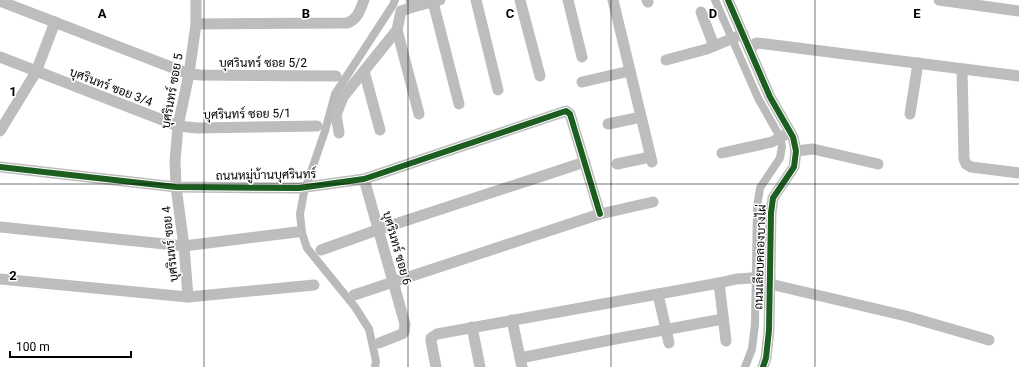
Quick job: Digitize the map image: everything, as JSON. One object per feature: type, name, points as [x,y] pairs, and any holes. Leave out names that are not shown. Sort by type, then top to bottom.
[{"type":"street","name":"บุศรินทร์ ซอย 5","points":[[176,187],[175,161],[178,126],[189,74],[196,24],[196,0]]},
{"type":"street","points":[[196,24],[348,23],[357,17],[364,0]]},
{"type":"street","points":[[476,0],[498,90]]},
{"type":"street","points":[[520,0],[540,76]]},
{"type":"street","points":[[568,0],[582,57]]},
{"type":"street","points":[[613,0],[651,159],[617,164]]},
{"type":"street","name":"ถนนเลียบคลองบางไผ่","points":[[728,0],[735,37],[750,50],[770,97],[784,136],[793,137],[796,151],[794,167],[774,198],[771,213],[767,279],[769,330],[766,358],[763,367]]},
{"type":"street","points":[[939,0],[995,4],[1019,11]]},
{"type":"street","name":"บุศรินทร์ ซอย 5/2","points":[[0,1],[189,74],[336,76]]},
{"type":"street","points":[[418,114],[397,30],[401,11],[412,3],[437,1],[459,104]]},
{"type":"street","points":[[701,12],[714,46]]},
{"type":"street","points":[[0,132],[4,117],[36,72],[55,22]]},
{"type":"street","points":[[339,133],[336,115],[343,97],[397,30]]},
{"type":"street","points":[[666,60],[714,46],[735,37]]},
{"type":"street","points":[[750,50],[756,43],[1019,76]]},
{"type":"street","name":"บุศรินทร์ ซอย 3/4","points":[[0,57],[178,126]]},
{"type":"street","points":[[910,114],[918,63]]},
{"type":"street","points":[[962,69],[964,159],[966,164],[971,167],[1019,173]]},
{"type":"street","points":[[364,71],[380,130]]},
{"type":"street","points":[[582,82],[630,71]]},
{"type":"street","name":"ถนนหมู่บ้านบุศรินทร์","points":[[0,167],[176,187],[299,188],[364,179],[564,112],[568,112],[570,114],[585,162]]},
{"type":"street","points":[[608,124],[641,117]]},
{"type":"street","name":"บุศรินทร์ ซอย 5/1","points":[[178,126],[197,128],[317,126]]},
{"type":"street","points":[[722,152],[757,145],[784,136]]},
{"type":"street","points":[[796,151],[813,150],[878,164]]},
{"type":"street","points":[[321,250],[377,230],[585,162],[600,214]]},
{"type":"street","name":"บุศรินทร์ ซอย 6","points":[[364,179],[377,230],[405,324],[404,332],[402,334],[379,343]]},
{"type":"street","name":"บุศรินทร์ ซอย 4","points":[[176,187],[184,246],[188,297]]},
{"type":"street","points":[[354,295],[600,214],[653,202]]},
{"type":"street","points":[[0,227],[184,246],[297,232]]},
{"type":"street","points":[[433,367],[431,341],[437,334],[746,278],[767,279],[989,340]]},
{"type":"street","points":[[0,279],[188,297],[314,284]]},
{"type":"street","points":[[719,283],[726,341]]},
{"type":"street","points":[[658,294],[669,343]]},
{"type":"street","points":[[512,320],[521,363],[666,329],[723,319]]},
{"type":"street","points":[[472,327],[480,367]]},
{"type":"waterway","points":[[375,367],[376,361],[369,329],[355,307],[307,248],[302,233],[300,214],[304,192],[325,131],[335,94],[395,0]]},
{"type":"waterway","points":[[715,0],[758,98],[780,137],[782,146],[780,158],[760,188],[757,207],[755,324],[752,349],[745,367]]},
{"type":"cycle path","points":[[728,0],[770,97],[793,137],[796,151],[794,167],[773,198],[771,213],[769,330],[766,358],[763,367]]},
{"type":"cycle path","points":[[0,167],[176,187],[299,188],[364,179],[566,111],[570,114],[600,214]]}]
